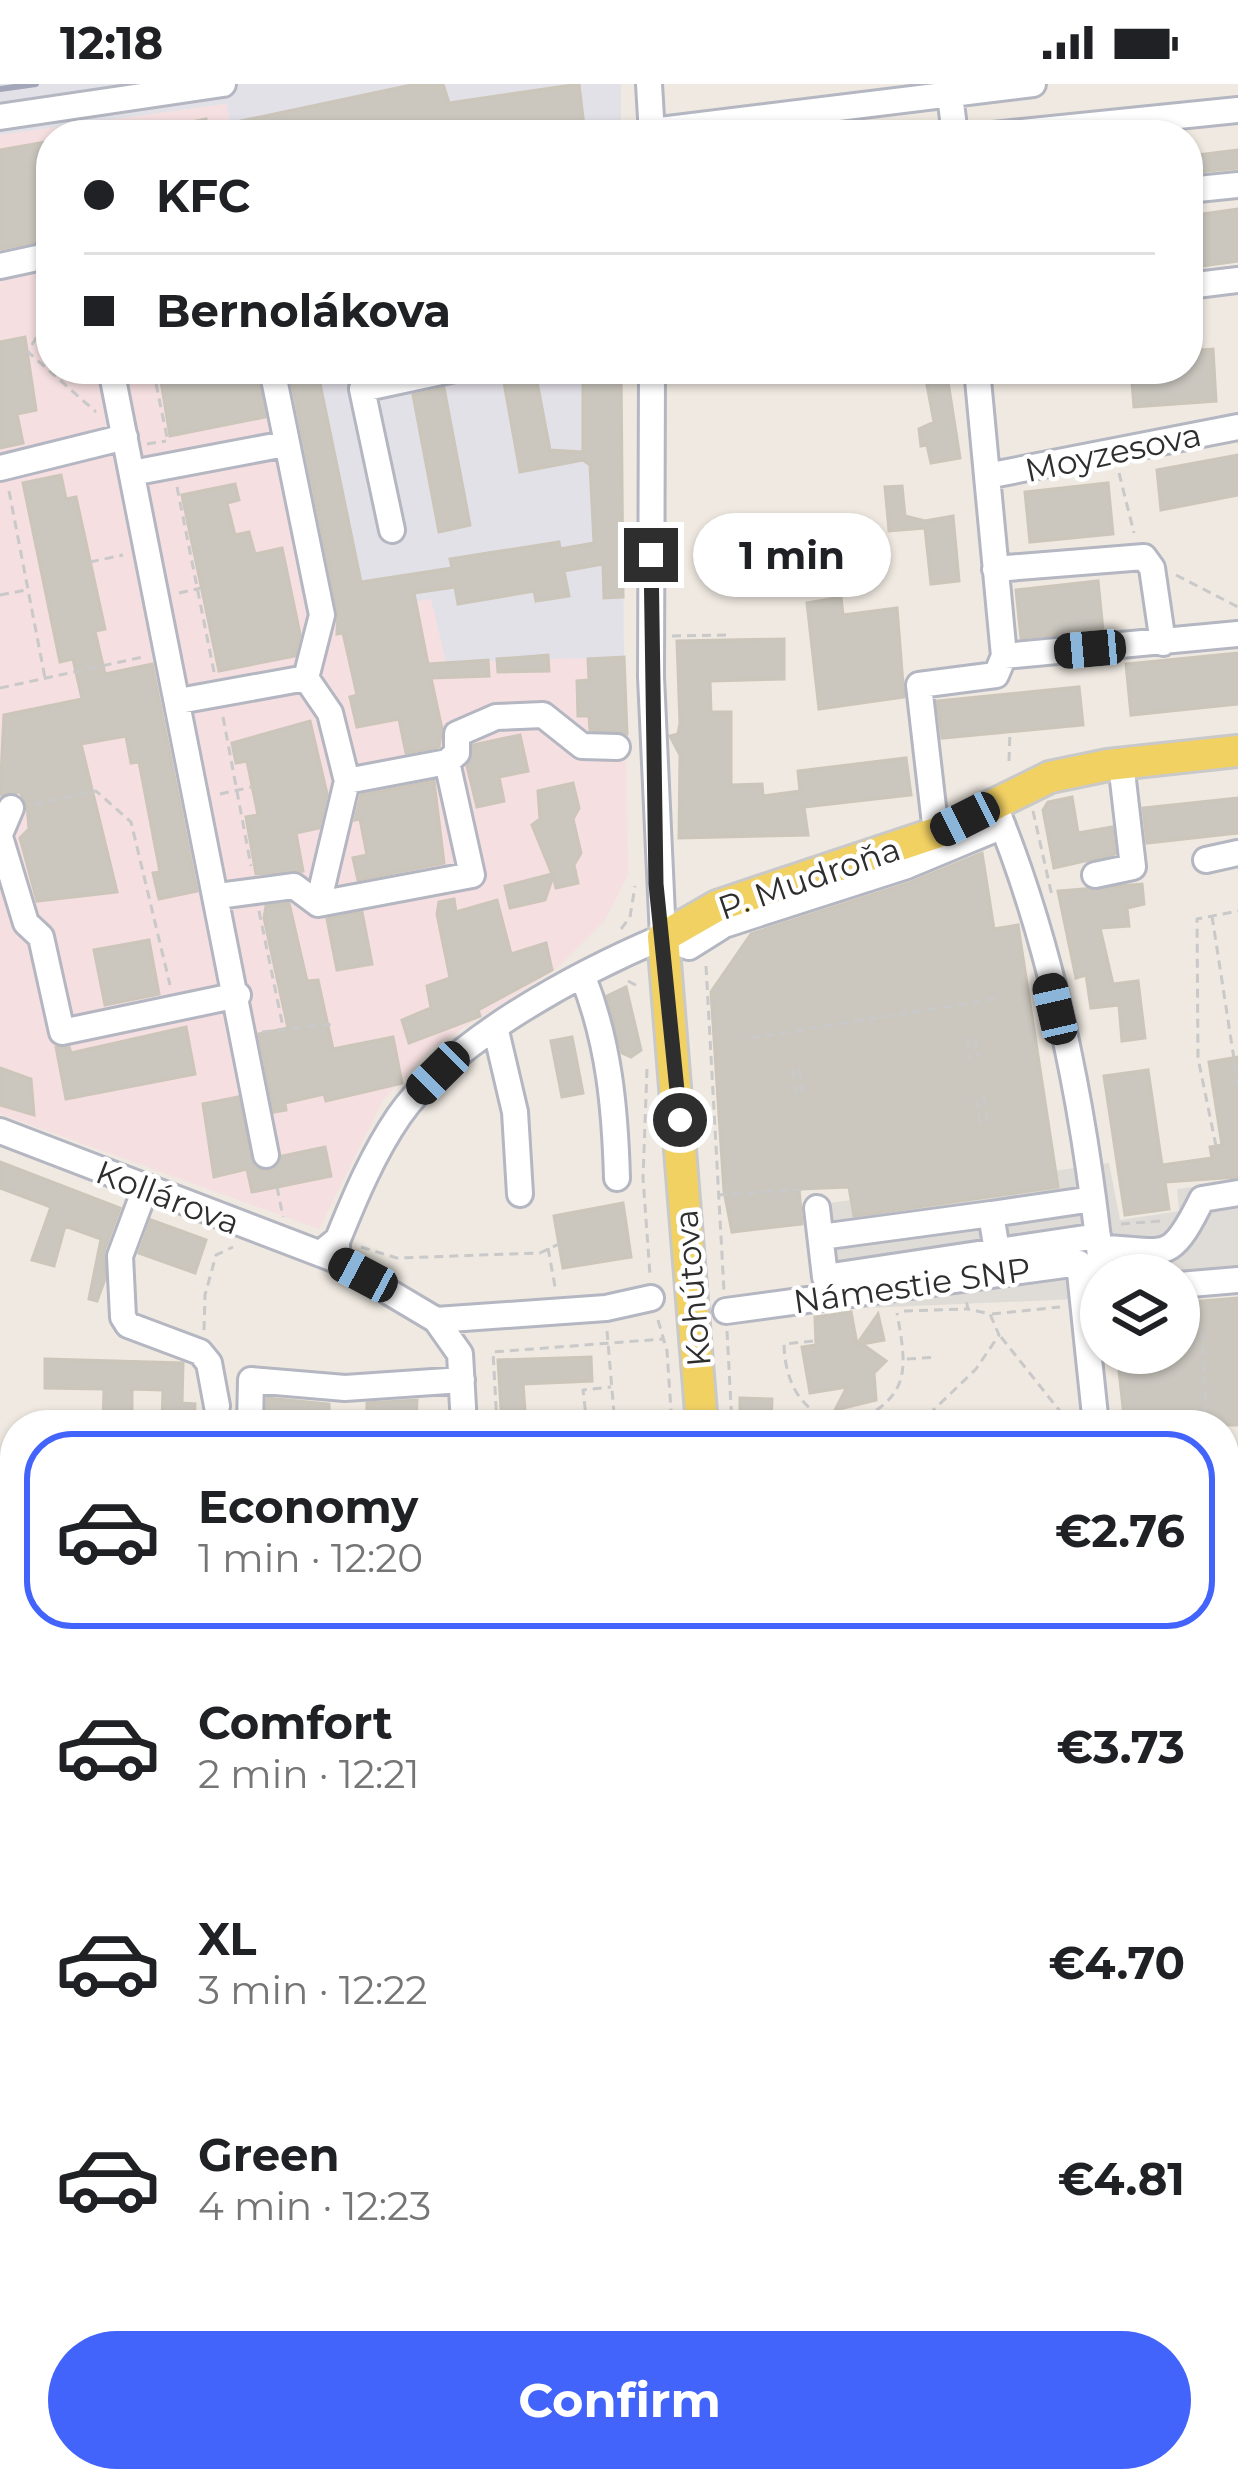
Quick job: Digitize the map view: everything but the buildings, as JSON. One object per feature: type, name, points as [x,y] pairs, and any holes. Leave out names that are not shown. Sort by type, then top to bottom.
[{"type":"main road","name":"P. Mudroňa","points":[[663,937],[717,906],[936,833],[1002,826],[1050,777],[1121,763],[1238,751]]},
{"type":"main road","name":"Kohútova","points":[[663,937],[701,1410]]},
{"type":"street","points":[[0,117],[223,84]]},
{"type":"street","points":[[650,84],[651,120]]},
{"type":"street","points":[[754,120],[1033,84]]},
{"type":"street","points":[[950,95],[953,120]]},
{"type":"street","points":[[60,108],[62,120]]},
{"type":"street","points":[[1140,120],[1238,110]]},
{"type":"street","points":[[1203,188],[1238,185]]},
{"type":"street","points":[[0,266],[36,258]]},
{"type":"street","points":[[1203,284],[1238,280]]},
{"type":"street","points":[[116,384],[136,440],[132,473],[266,1155]]},
{"type":"street","points":[[275,384],[285,444],[296,470],[322,615],[306,678],[330,713],[347,781],[318,904]]},
{"type":"street","points":[[385,384],[362,389],[392,530]]},
{"type":"street","points":[[339,1250],[401,1113],[438,1073],[583,977],[663,937],[656,884],[651,654],[652,384]]},
{"type":"street","name":"Moyzesova","points":[[978,384],[1000,665]]},
{"type":"street","name":"Moyzesova","points":[[987,476],[1238,427]]},
{"type":"street","points":[[2,467],[136,440]]},
{"type":"street","points":[[132,473],[170,453],[285,444]]},
{"type":"street","points":[[995,569],[1148,562],[1163,643]]},
{"type":"street","points":[[936,833],[920,685],[1000,665],[1238,634]]},
{"type":"street","points":[[179,701],[306,678]]},
{"type":"street","points":[[347,781],[447,762],[457,753],[457,734],[496,717],[543,715],[582,746],[617,747]]},
{"type":"street","points":[[218,896],[294,886],[318,904],[472,875],[447,762]]},
{"type":"street","points":[[1095,875],[1133,867],[1121,763]]},
{"type":"street","points":[[11,808],[0,835],[26,923],[41,937],[62,1031],[238,995]]},
{"type":"street","points":[[1002,826],[1035,921],[1085,1150],[1093,1199],[1094,1254]]},
{"type":"street","name":"P. Mudroňa","points":[[663,937],[689,947],[724,925],[907,866],[1002,826]]},
{"type":"street","points":[[1206,860],[1238,853]]},
{"type":"street","points":[[583,977],[604,1042],[615,1104],[617,1178]]},
{"type":"street","points":[[496,1031],[515,1112],[520,1194]]},
{"type":"street","name":"Kollárova","points":[[0,1132],[203,1212],[339,1250],[436,1320]]},
{"type":"street","points":[[145,1189],[120,1256],[123,1317],[128,1325],[200,1352],[208,1363],[217,1406]]},
{"type":"street","points":[[1147,1254],[1179,1228],[1202,1199],[1238,1193]]},
{"type":"street","points":[[821,1237],[1093,1199]]},
{"type":"street","points":[[817,1208],[825,1277],[997,1251],[1080,1255]]},
{"type":"street","points":[[991,1214],[997,1251]]},
{"type":"street","points":[[1179,1228],[1182,1254]]},
{"type":"street","name":"Námestie SNP","points":[[726,1311],[1080,1258]]},
{"type":"street","points":[[1200,1283],[1238,1280]]},
{"type":"street","points":[[436,1320],[605,1308],[651,1298]]},
{"type":"street","points":[[436,1320],[460,1354],[463,1410]]},
{"type":"street","name":"Námestie SNP","points":[[1084,1374],[1084,1410]]},
{"type":"street","points":[[250,1410],[251,1380],[345,1388],[462,1380]]},
{"type":"path","points":[[67,384],[136,440],[170,453]]},
{"type":"path","points":[[156,384],[283,1027],[285,1033],[334,1024]]},
{"type":"path","points":[[1118,465],[1125,511],[1148,562],[1238,608]]},
{"type":"path","points":[[2,467],[45,678]]},
{"type":"path","points":[[90,562],[148,549]]},
{"type":"path","points":[[178,593],[199,588]]},
{"type":"path","points":[[0,595],[28,590]]},
{"type":"path","points":[[670,636],[732,635]]},
{"type":"path","points":[[0,688],[169,652]]},
{"type":"path","points":[[1009,761],[1010,731]]},
{"type":"path","points":[[218,795],[252,787]]},
{"type":"path","points":[[11,808],[96,791],[131,822],[175,1008]]},
{"type":"path","points":[[1216,1146],[1198,1058],[1197,920],[1238,911]]},
{"type":"path","points":[[1212,914],[1238,1085]]},
{"type":"path","points":[[250,950],[266,946]]},
{"type":"path","points":[[707,959],[703,976],[731,1410]]},
{"type":"path","points":[[628,981],[641,989]]},
{"type":"path","points":[[750,1038],[995,999]]},
{"type":"path","points":[[249,1035],[283,1027]]},
{"type":"path","points":[[975,1038],[978,1057]]},
{"type":"path","points":[[967,1039],[970,1059]]},
{"type":"path","points":[[647,1049],[643,1178],[651,1298],[664,1339],[671,1410]]},
{"type":"path","points":[[800,1069],[803,1093]]},
{"type":"path","points":[[792,1070],[796,1094]]},
{"type":"path","points":[[984,1097],[988,1121]]},
{"type":"path","points":[[976,1099],[980,1123]]},
{"type":"path","points":[[277,1187],[285,1225]]},
{"type":"path","points":[[718,1196],[814,1188],[817,1208]]},
{"type":"path","points":[[1121,1224],[1179,1228]]},
{"type":"path","points":[[339,1250],[397,1258],[540,1253],[559,1244]]},
{"type":"path","points":[[548,1246],[559,1309]]},
{"type":"path","points":[[203,1347],[205,1295],[216,1255],[233,1247]]},
{"type":"path","points":[[962,1279],[968,1309]]},
{"type":"path","points":[[880,1410],[900,1390],[905,1360],[897,1311],[968,1309],[990,1314],[1080,1305]]},
{"type":"path","points":[[605,1308],[614,1410]]},
{"type":"path","points":[[990,1314],[999,1335],[1071,1410]]},
{"type":"path","points":[[1202,1332],[1205,1410]]},
{"type":"path","points":[[934,1410],[976,1369],[999,1335]]},
{"type":"path","points":[[496,1410],[493,1352],[664,1339]]},
{"type":"path","points":[[811,1410],[785,1375],[784,1344],[813,1341]]},
{"type":"path","points":[[905,1360],[937,1357]]},
{"type":"path","points":[[585,1410],[583,1390],[611,1387]]},
{"type":"shaded area","points":[[0,84],[621,84],[621,120],[229,120],[225,104],[109,120],[36,120],[36,130],[0,135]]},
{"type":"shaded area","points":[[226,104],[230,120],[109,120]]},
{"type":"shaded area","points":[[36,130],[36,384],[284,384],[332,614],[431,599],[446,662],[624,657],[628,875],[605,920],[555,970],[432,1048],[383,1100],[319,1229],[0,1114],[0,135]]},
{"type":"shaded area","points":[[284,384],[621,384],[624,657],[445,663],[332,614]]},
{"type":"shaded area","points":[[1109,1163],[1120,1220],[1179,1211],[1177,1189],[1238,1181],[1238,1287],[1200,1279],[1200,1254],[1080,1254],[1080,1299],[821,1310],[809,1206]]},
{"type":"railway","points":[[0,89],[36,84]]},
{"type":"route","points":[[651,555],[656,884],[680,1120]]}]
